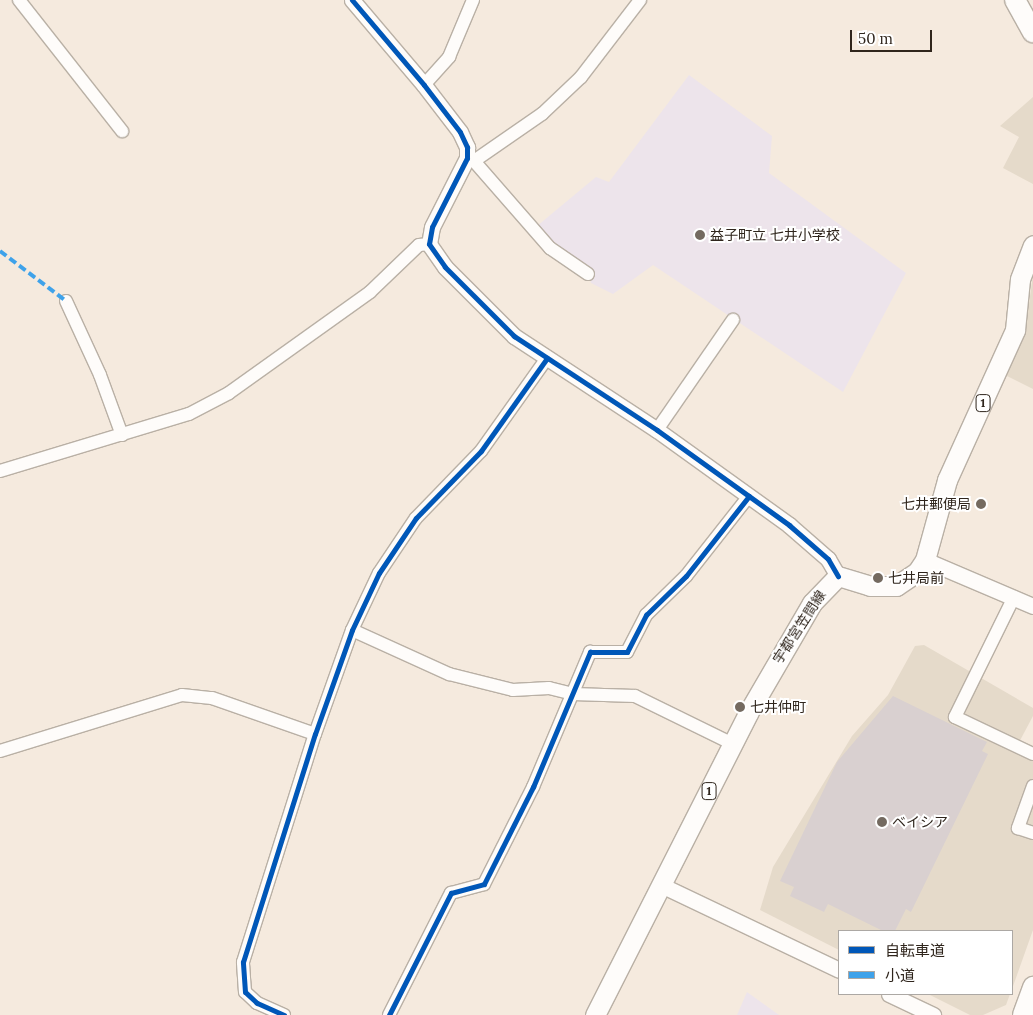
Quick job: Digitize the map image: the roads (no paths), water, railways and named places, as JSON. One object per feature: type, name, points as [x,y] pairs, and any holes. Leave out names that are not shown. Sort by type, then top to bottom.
[{"type":"highway","points":[[1015,0],[1033,32]]},
{"type":"highway","points":[[1023,1015],[1033,987]]},
{"type":"main road","name":"1","points":[[838,576],[870,586],[896,586],[917,572],[925,560],[947,480],[1015,330],[1020,279],[1033,245]]},
{"type":"main road","name":"宇都宮笠間線","points":[[595,1015],[733,744],[808,611],[827,584],[838,576]]},
{"type":"street","points":[[19,0],[122,131]]},
{"type":"street","points":[[352,0],[424,85],[460,132],[471,159],[550,248],[588,274]]},
{"type":"street","points":[[424,85],[449,56],[473,0]]},
{"type":"street","points":[[640,0],[581,77],[542,114],[471,159],[432,227],[429,244],[445,267],[514,336],[658,430],[749,496],[817,548],[838,576]]},
{"type":"street","points":[[0,472],[189,414],[229,393],[370,292],[419,245],[429,244]]},
{"type":"street","points":[[66,301],[100,374],[122,435]]},
{"type":"street","points":[[658,430],[734,320]]},
{"type":"street","points":[[284,1015],[257,1003],[245,992],[244,962],[315,734],[352,630],[379,573],[416,518],[481,451],[547,358]]},
{"type":"street","points":[[389,1015],[451,893],[484,884],[573,694],[590,652],[627,652],[646,615],[686,576],[749,496]]},
{"type":"street","points":[[925,560],[1033,606]]},
{"type":"street","points":[[1014,597],[955,717],[1033,754]]},
{"type":"street","points":[[352,630],[449,674],[514,690],[549,688],[573,694],[635,696],[733,744]]},
{"type":"street","points":[[0,751],[182,696],[212,698],[315,734]]},
{"type":"street","points":[[1033,786],[1018,828],[1033,833]]},
{"type":"street","points":[[662,885],[838,970]]},
{"type":"street","points":[[891,995],[924,1013]]},
{"type":"place","name":"益子町立 七井小学校","points":[[700,235]]},
{"type":"place","name":"七井郵便局","points":[[981,504]]},
{"type":"place","name":"七井局前","points":[[878,578]]},
{"type":"place","name":"七井仲町","points":[[740,707]]},
{"type":"place","name":"ベイシア","points":[[882,822]]}]
